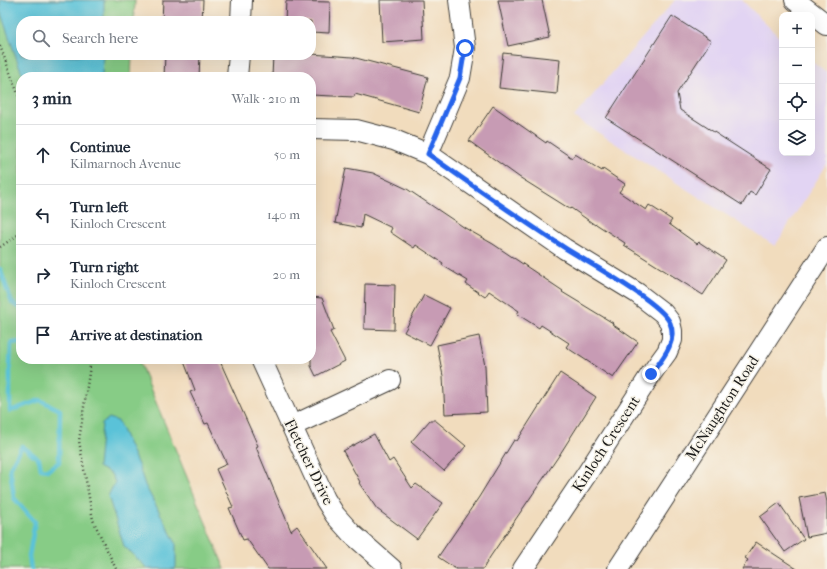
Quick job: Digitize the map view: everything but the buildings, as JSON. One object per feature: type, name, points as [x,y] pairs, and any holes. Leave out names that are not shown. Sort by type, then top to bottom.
[{"type":"street","points":[[241,16],[242,0]]},
{"type":"street","points":[[428,154],[460,78],[465,48],[460,0]]},
{"type":"street","points":[[795,0],[827,25]]},
{"type":"street","points":[[237,72],[239,60]]},
{"type":"street","name":"Kinloch Crescent","points":[[316,129],[356,130],[394,140],[428,154],[566,249],[637,293],[663,313],[670,322],[672,340],[667,352],[523,569]]},
{"type":"street","name":"McNaughton Road","points":[[618,569],[827,248]]},
{"type":"street","name":"Fletcher Drive","points":[[264,364],[324,499],[335,515],[351,533],[392,569]]},
{"type":"street","points":[[292,426],[390,380]]},
{"type":"path","points":[[0,46],[16,89]]},
{"type":"path","points":[[0,247],[16,236]]},
{"type":"path","points":[[90,364],[79,441],[93,520],[116,569]]},
{"type":"shaded area","points":[[675,0],[742,0],[779,37],[779,156],[815,156],[815,64],[827,73],[827,164],[775,246],[574,117]]},
{"type":"green space","points":[[0,0],[135,0],[134,16],[16,16],[16,60],[132,60],[131,72],[16,72],[16,364],[140,364],[225,569],[0,569]]},
{"type":"water","points":[[0,0],[104,0],[104,16],[16,16],[16,57],[0,11]]},
{"type":"water","points":[[17,60],[103,60],[102,72],[21,72]]},
{"type":"water","points":[[109,418],[118,421],[139,467],[145,485],[176,543],[176,567],[174,569],[148,569],[124,546],[108,496],[115,482],[111,474],[98,467],[102,424]]},
{"type":"waterway","points":[[0,269],[12,303],[16,305]]},
{"type":"waterway","points":[[16,342],[11,343],[10,411],[40,400],[60,410],[59,462],[48,470],[41,469],[39,459],[22,446],[10,468],[14,498],[35,522],[29,556],[31,569]]},
{"type":"route","points":[[465,48],[460,78],[428,154],[566,249],[637,293],[663,313],[670,322],[672,340],[667,352],[651,374]]}]
